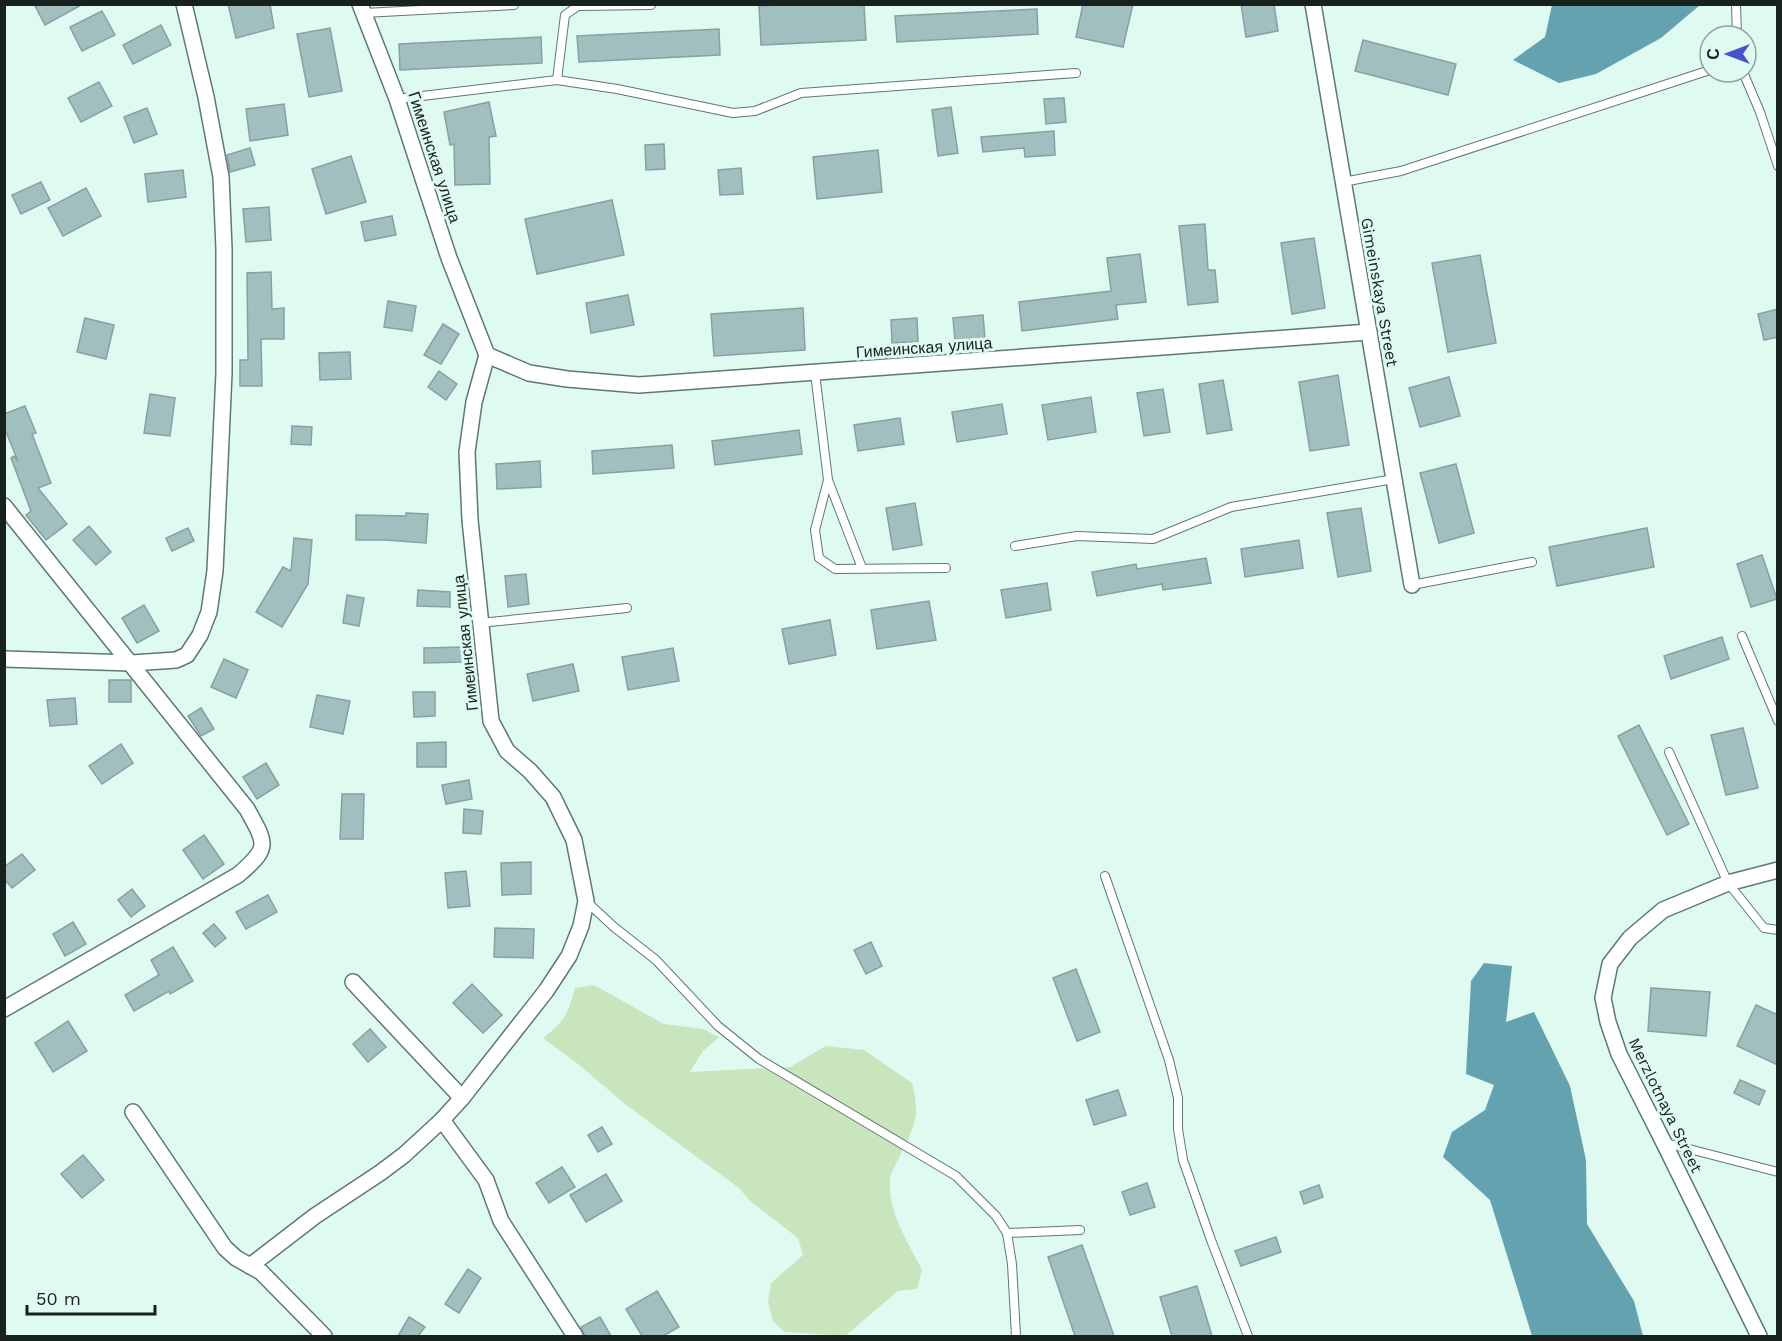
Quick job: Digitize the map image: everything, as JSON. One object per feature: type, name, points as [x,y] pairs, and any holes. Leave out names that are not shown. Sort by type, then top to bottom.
[{"type":"street","points":[[4,659],[132,663],[176,660],[187,655],[200,635],[209,612],[215,571],[224,373],[224,249],[221,177],[206,97],[184,4]]},
{"type":"street","name":"Gimeinskaya Street","points":[[1313,4],[1412,585]]},
{"type":"street","name":"Гимеинская улица","points":[[362,9],[397,99],[449,258],[487,354],[474,402],[467,452],[470,520],[491,721],[507,751],[530,771],[553,797],[574,840],[586,901]]},
{"type":"street","name":"Гимеинская улица","points":[[487,354],[530,373],[567,379],[639,385],[1369,332]]},
{"type":"street","points":[[4,506],[247,809],[261,835],[262,850],[255,860],[238,875],[4,1009]]},
{"type":"street","name":"Merzlotnaya Street","points":[[1759,1336],[1619,1054],[1603,998],[1610,964],[1630,938],[1663,910],[1728,883],[1778,870]]},
{"type":"street","points":[[250,1266],[315,1216],[404,1155],[442,1120],[546,991],[568,956],[581,926],[586,901]]},
{"type":"street","points":[[353,982],[462,1098]]},
{"type":"street","points":[[133,1112],[225,1248],[236,1258],[266,1277],[324,1336]]},
{"type":"street","points":[[442,1120],[486,1180],[501,1221],[575,1336]]},
{"type":"lane","points":[[1736,4],[1737,24]]},
{"type":"lane","points":[[362,9],[514,5]]},
{"type":"lane","points":[[557,80],[565,15],[571,9],[578,6],[651,5]]},
{"type":"lane","points":[[397,99],[557,80],[607,87],[734,113],[755,111],[801,93],[1076,73]]},
{"type":"lane","points":[[1343,183],[1401,171],[1698,74]]},
{"type":"lane","points":[[1748,84],[1778,166]]},
{"type":"lane","points":[[815,373],[828,480],[862,568]]},
{"type":"lane","points":[[1015,546],[1077,536],[1153,539],[1231,507],[1394,479]]},
{"type":"lane","points":[[828,480],[815,530],[819,558],[835,569],[946,568]]},
{"type":"lane","points":[[1412,585],[1532,562]]},
{"type":"lane","points":[[480,622],[627,608]]},
{"type":"lane","points":[[1742,636],[1778,721]]},
{"type":"lane","points":[[1669,753],[1728,883],[1764,928],[1778,930]]},
{"type":"lane","points":[[1105,876],[1169,1060],[1178,1098],[1178,1129],[1183,1160],[1210,1240],[1248,1336]]},
{"type":"lane","points":[[586,901],[614,927],[656,960],[718,1026],[759,1059],[956,1176],[996,1215],[1007,1233],[1012,1263],[1017,1336]]},
{"type":"lane","points":[[1665,1143],[1778,1172]]},
{"type":"lane","points":[[1007,1233],[1080,1230]]},
{"type":"green space","points":[[594,985],[664,1024],[703,1029],[719,1037],[703,1051],[690,1072],[790,1067],[826,1046],[864,1050],[912,1083],[916,1114],[909,1138],[891,1174],[890,1191],[895,1214],[922,1270],[917,1289],[898,1291],[845,1336],[785,1332],[773,1321],[768,1302],[771,1283],[803,1255],[798,1238],[750,1201],[739,1188],[625,1104],[543,1038],[564,1017],[575,988]]},
{"type":"water","points":[[1552,4],[1700,5],[1661,38],[1596,74],[1559,83],[1513,60],[1545,37]]},
{"type":"water","points":[[1484,963],[1512,966],[1506,1022],[1534,1012],[1570,1086],[1586,1160],[1587,1224],[1634,1301],[1643,1336],[1532,1336],[1490,1200],[1443,1157],[1452,1132],[1485,1110],[1494,1085],[1466,1074],[1471,981]]},
{"type":"building","points":[[34,4],[83,4],[45,25]]},
{"type":"building","points":[[228,4],[270,4],[274,28],[236,38]]},
{"type":"building","points":[[864,4],[866,40],[761,45],[759,6]]},
{"type":"building","points":[[1083,4],[1133,4],[1123,47],[1076,37]]},
{"type":"building","points":[[1241,4],[1274,4],[1278,31],[1246,37]]},
{"type":"building","points":[[1037,9],[1038,34],[897,42],[895,16]]},
{"type":"building","points":[[102,11],[115,35],[82,51],[70,27]]},
{"type":"building","points":[[161,25],[171,45],[133,64],[123,45]]},
{"type":"building","points":[[330,28],[342,91],[309,97],[297,34]]},
{"type":"building","points":[[719,29],[720,55],[579,62],[577,36]]},
{"type":"building","points":[[541,37],[542,63],[400,70],[399,44]]},
{"type":"building","points":[[1363,40],[1456,64],[1448,95],[1355,71]]},
{"type":"building","points":[[99,82],[112,106],[81,122],[68,98]]},
{"type":"building","points":[[1064,98],[1066,122],[1046,124],[1044,99]]},
{"type":"building","points":[[489,102],[496,136],[489,137],[490,184],[455,185],[454,144],[450,145],[444,112]]},
{"type":"building","points":[[284,104],[288,135],[250,141],[246,109]]},
{"type":"building","points":[[951,107],[958,153],[938,156],[932,110]]},
{"type":"building","points":[[147,108],[157,134],[134,143],[124,117]]},
{"type":"building","points":[[1054,131],[1055,155],[1025,157],[1024,148],[983,152],[981,137]]},
{"type":"building","points":[[664,144],[665,169],[646,170],[645,145]]},
{"type":"building","points":[[250,148],[255,165],[230,172],[227,155]]},
{"type":"building","points":[[878,150],[882,192],[817,199],[813,157]]},
{"type":"building","points":[[351,156],[366,202],[326,214],[312,169]]},
{"type":"building","points":[[741,168],[743,194],[720,195],[718,170]]},
{"type":"building","points":[[183,170],[186,197],[148,202],[145,174]]},
{"type":"building","points":[[41,182],[50,200],[21,214],[12,195]]},
{"type":"building","points":[[86,188],[101,216],[63,236],[48,208]]},
{"type":"building","points":[[612,200],[624,255],[537,274],[525,219]]},
{"type":"building","points":[[269,207],[271,240],[246,242],[243,209]]},
{"type":"building","points":[[392,216],[396,235],[365,241],[361,222]]},
{"type":"building","points":[[1205,224],[1208,270],[1215,270],[1218,302],[1188,305],[1179,226]]},
{"type":"building","points":[[1314,238],[1325,308],[1292,314],[1281,243]]},
{"type":"building","points":[[1140,254],[1146,302],[1116,305],[1118,319],[1022,331],[1019,302],[1111,291],[1107,258]]},
{"type":"building","points":[[1480,255],[1496,343],[1448,352],[1432,263]]},
{"type":"building","points":[[271,272],[272,309],[284,308],[284,339],[261,339],[262,386],[240,386],[240,360],[248,360],[247,273]]},
{"type":"building","points":[[628,295],[634,325],[591,333],[586,303]]},
{"type":"building","points":[[388,301],[416,306],[412,331],[384,327]]},
{"type":"building","points":[[803,308],[805,350],[714,356],[711,314]]},
{"type":"building","points":[[1778,309],[1778,337],[1764,340],[1758,314]]},
{"type":"building","points":[[983,315],[985,338],[955,341],[953,318]]},
{"type":"building","points":[[85,318],[114,325],[106,359],[77,352]]},
{"type":"building","points":[[917,318],[918,342],[892,343],[891,320]]},
{"type":"building","points":[[443,324],[459,334],[441,364],[424,355]]},
{"type":"building","points":[[350,352],[351,379],[320,380],[319,353]]},
{"type":"building","points":[[439,371],[457,384],[446,400],[428,387]]},
{"type":"building","points":[[1338,375],[1349,445],[1310,451],[1299,382]]},
{"type":"building","points":[[1449,377],[1460,416],[1420,427],[1409,388]]},
{"type":"building","points":[[1223,380],[1232,430],[1207,434],[1199,384]]},
{"type":"building","points":[[1163,389],[1170,432],[1144,436],[1137,393]]},
{"type":"building","points":[[150,394],[175,398],[170,436],[144,433]]},
{"type":"building","points":[[1091,397],[1096,432],[1048,440],[1042,405]]},
{"type":"building","points":[[1002,404],[1007,434],[957,442],[952,412]]},
{"type":"building","points":[[25,406],[36,433],[32,434],[51,483],[38,488],[67,524],[46,540],[26,515],[31,511],[11,458],[14,456],[18,461],[4,427],[4,414]]},
{"type":"building","points":[[900,418],[904,444],[858,451],[854,425]]},
{"type":"building","points":[[292,426],[312,427],[311,445],[291,444]]},
{"type":"building","points":[[799,430],[802,454],[715,465],[712,441]]},
{"type":"building","points":[[672,445],[674,468],[593,474],[592,451]]},
{"type":"building","points":[[540,461],[541,487],[497,489],[496,464]]},
{"type":"building","points":[[1456,464],[1474,533],[1439,543],[1420,473]]},
{"type":"building","points":[[915,503],[922,545],[893,550],[886,508]]},
{"type":"building","points":[[1361,508],[1371,571],[1338,577],[1327,513]]},
{"type":"building","points":[[406,513],[428,514],[426,543],[356,540],[356,515],[406,516]]},
{"type":"building","points":[[89,526],[111,552],[96,565],[73,540]]},
{"type":"building","points":[[188,528],[194,541],[172,551],[166,538]]},
{"type":"building","points":[[1647,528],[1654,567],[1557,586],[1549,547]]},
{"type":"building","points":[[294,538],[312,540],[308,584],[282,627],[256,612],[283,567],[291,571]]},
{"type":"building","points":[[1299,540],[1303,568],[1245,577],[1241,549]]},
{"type":"building","points":[[1762,555],[1777,599],[1751,607],[1737,564]]},
{"type":"building","points":[[1206,558],[1211,583],[1163,590],[1162,584],[1097,596],[1092,572],[1136,564],[1137,569]]},
{"type":"building","points":[[526,574],[529,604],[508,607],[505,576]]},
{"type":"building","points":[[1047,583],[1051,610],[1006,618],[1001,590]]},
{"type":"building","points":[[418,590],[450,592],[450,607],[417,606]]},
{"type":"building","points":[[347,595],[364,598],[359,626],[343,623]]},
{"type":"building","points":[[929,601],[936,640],[877,649],[871,610]]},
{"type":"building","points":[[144,605],[159,631],[137,643],[122,618]]},
{"type":"building","points":[[830,620],[836,655],[789,664],[782,629]]},
{"type":"building","points":[[1722,637],[1729,659],[1671,679],[1664,656]]},
{"type":"building","points":[[464,647],[464,662],[424,663],[424,648]]},
{"type":"building","points":[[673,648],[679,681],[628,690],[622,657]]},
{"type":"building","points":[[224,659],[248,670],[236,698],[211,687]]},
{"type":"building","points":[[573,664],[579,691],[533,701],[527,674]]},
{"type":"building","points":[[109,680],[131,680],[131,702],[109,702]]},
{"type":"building","points":[[413,692],[435,692],[435,716],[414,717]]},
{"type":"building","points":[[317,695],[350,701],[343,734],[310,727]]},
{"type":"building","points":[[75,698],[77,724],[50,726],[47,700]]},
{"type":"building","points":[[201,708],[214,729],[201,736],[188,716]]},
{"type":"building","points":[[1639,725],[1689,824],[1667,835],[1618,736]]},
{"type":"building","points":[[1743,728],[1758,788],[1726,795],[1711,735]]},
{"type":"building","points":[[446,742],[446,767],[417,767],[417,743]]},
{"type":"building","points":[[121,744],[133,763],[102,784],[89,766]]},
{"type":"building","points":[[266,763],[279,785],[257,799],[243,777]]},
{"type":"building","points":[[469,780],[472,799],[446,804],[442,785]]},
{"type":"building","points":[[342,794],[364,794],[363,839],[340,839]]},
{"type":"building","points":[[464,809],[483,811],[481,834],[463,833]]},
{"type":"building","points":[[204,835],[224,864],[203,879],[183,850]]},
{"type":"building","points":[[22,854],[35,870],[12,888],[4,879],[4,867]]},
{"type":"building","points":[[531,862],[531,894],[502,895],[501,863]]},
{"type":"building","points":[[466,871],[470,906],[448,908],[445,873]]},
{"type":"building","points":[[132,889],[145,906],[131,917],[118,900]]},
{"type":"building","points":[[268,895],[277,912],[246,929],[236,912]]},
{"type":"building","points":[[73,922],[86,944],[65,956],[53,934]]},
{"type":"building","points":[[214,924],[226,938],[215,947],[203,933]]},
{"type":"building","points":[[495,928],[534,929],[533,958],[494,957]]},
{"type":"building","points":[[871,942],[882,966],[866,974],[854,950]]},
{"type":"building","points":[[173,947],[193,981],[170,994],[169,991],[134,1011],[125,995],[159,975],[151,960]]},
{"type":"building","points":[[1076,969],[1100,1032],[1077,1041],[1053,978]]},
{"type":"building","points":[[472,984],[502,1015],[483,1033],[453,1003]]},
{"type":"building","points":[[1651,988],[1710,992],[1706,1036],[1648,1031]]},
{"type":"building","points":[[1756,1005],[1778,1015],[1778,1065],[1737,1046]]},
{"type":"building","points":[[68,1021],[87,1051],[53,1072],[35,1043]]},
{"type":"building","points":[[370,1029],[386,1047],[368,1062],[353,1044]]},
{"type":"building","points":[[1740,1080],[1765,1091],[1759,1105],[1734,1093]]},
{"type":"building","points":[[1118,1090],[1126,1115],[1094,1125],[1086,1100]]},
{"type":"building","points":[[602,1127],[612,1144],[598,1152],[588,1135]]},
{"type":"building","points":[[83,1155],[104,1180],[82,1198],[61,1174]]},
{"type":"building","points":[[562,1167],[575,1187],[549,1203],[536,1183]]},
{"type":"building","points":[[606,1174],[622,1201],[586,1222],[570,1195]]},
{"type":"building","points":[[1147,1183],[1155,1207],[1130,1215],[1122,1192]]},
{"type":"building","points":[[1319,1185],[1323,1197],[1304,1204],[1300,1192]]},
{"type":"building","points":[[1276,1237],[1281,1252],[1241,1266],[1235,1251]]},
{"type":"building","points":[[1082,1245],[1114,1336],[1075,1336],[1048,1257]]},
{"type":"building","points":[[468,1269],[481,1278],[459,1313],[445,1304]]},
{"type":"building","points":[[1197,1286],[1212,1336],[1172,1336],[1160,1297]]},
{"type":"building","points":[[657,1291],[679,1327],[663,1336],[642,1336],[626,1309]]},
{"type":"building","points":[[409,1317],[425,1327],[418,1336],[398,1336]]},
{"type":"building","points":[[600,1317],[611,1336],[585,1336],[581,1327]]}]
